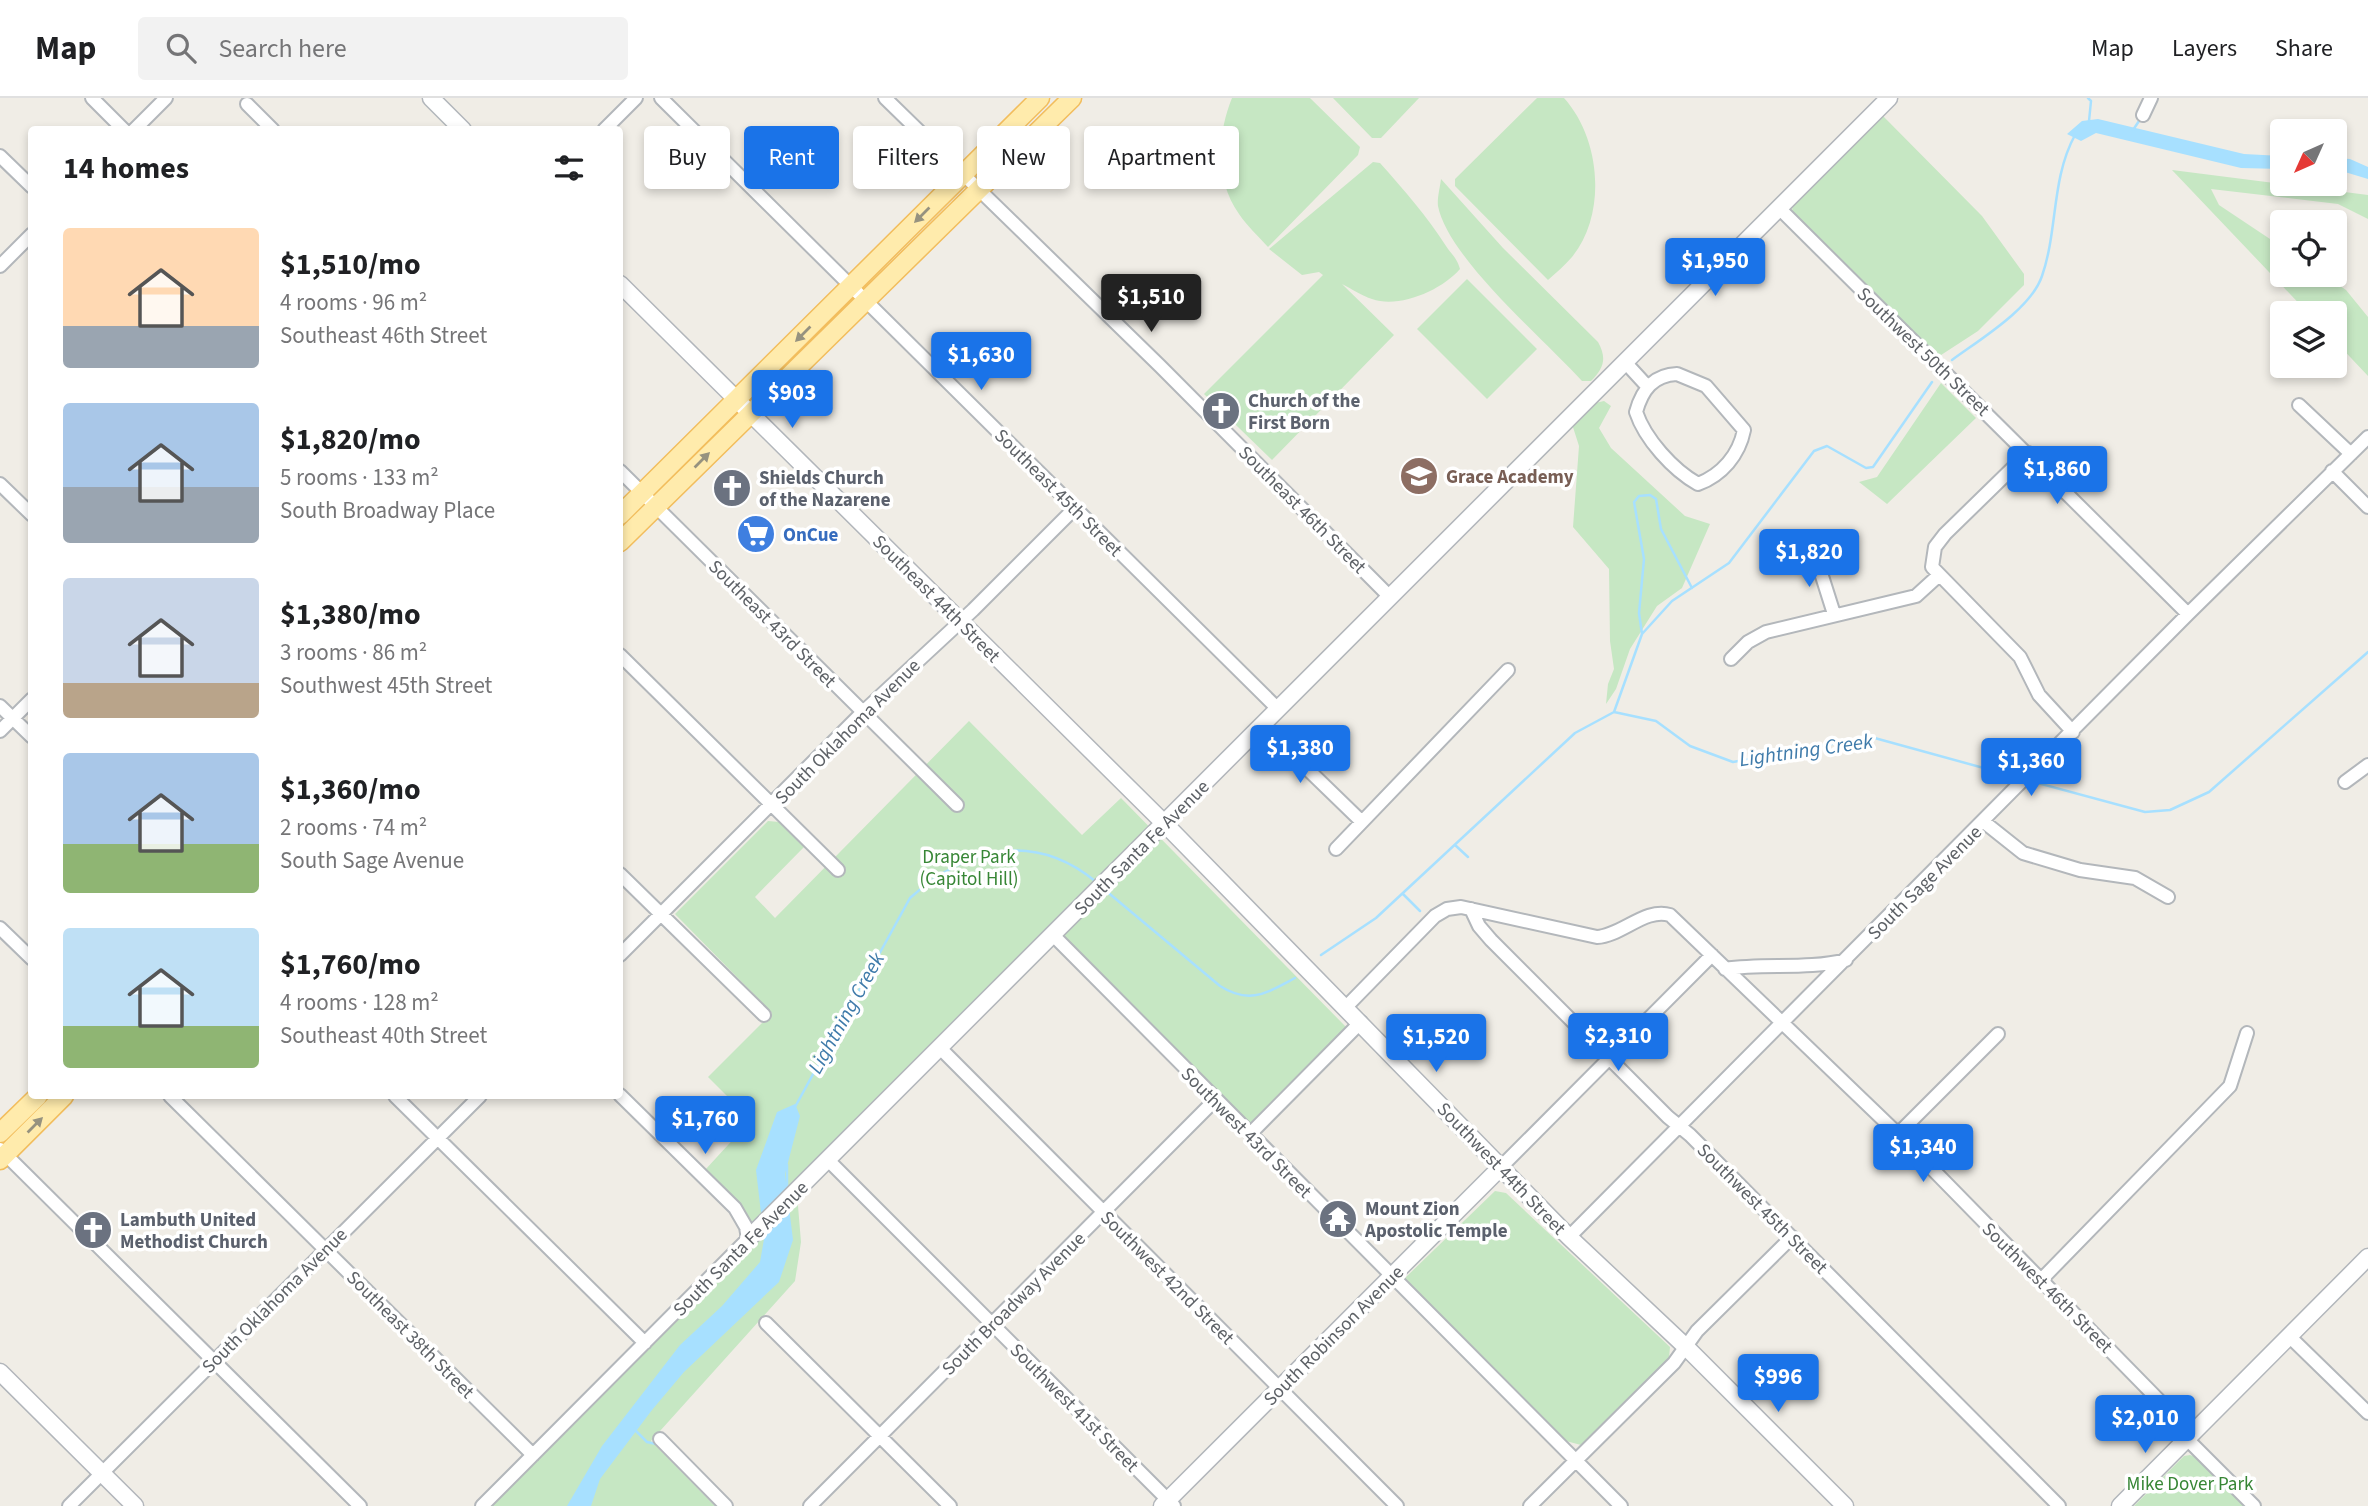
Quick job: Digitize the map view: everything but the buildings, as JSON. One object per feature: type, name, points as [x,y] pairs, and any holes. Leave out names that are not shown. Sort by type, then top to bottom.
[{"type":"main road","points":[[963,174],[1040,98]]},
{"type":"main road","points":[[623,539],[1072,98]]},
{"type":"main road","points":[[623,512],[948,189]]},
{"type":"main road","points":[[0,1133],[35,1099]]},
{"type":"main road","points":[[2,1155],[61,1099]]},
{"type":"street","points":[[92,98],[120,126]]},
{"type":"street","points":[[138,126],[166,98]]},
{"type":"street","points":[[430,98],[459,126]]},
{"type":"street","points":[[608,126],[636,98]]},
{"type":"street","name":"Southeast 45th Street","points":[[661,98],[1278,709]]},
{"type":"street","name":"Southeast 46th Street","points":[[885,98],[913,126]]},
{"type":"street","name":"South Santa Fe Avenue","points":[[482,1506],[1889,98]]},
{"type":"street","points":[[2143,116],[2151,98]]},
{"type":"street","points":[[247,104],[269,126]]},
{"type":"street","points":[[0,156],[28,183]]},
{"type":"street","name":"Southeast 46th Street","points":[[963,176],[1160,366],[1390,597]]},
{"type":"street","name":"Southwest 50th Street","points":[[1779,208],[2188,614]]},
{"type":"street","points":[[0,266],[28,238]]},
{"type":"street","name":"Southeast 44th Street","points":[[623,288],[1165,824]]},
{"type":"street","points":[[1625,362],[1647,386]]},
{"type":"street","points":[[1677,374],[1706,386],[1744,430],[1734,457],[1723,469],[1698,484],[1666,457],[1641,428],[1636,412],[1647,386],[1664,375],[1677,374]]},
{"type":"street","points":[[2300,405],[2351,454]]},
{"type":"street","name":"South Sage Avenue","points":[[1569,1237],[1783,1026],[2188,614],[2368,438]]},
{"type":"street","points":[[2028,453],[1935,547],[1932,567],[2020,657],[2039,695],[2053,714],[2073,732]]},
{"type":"street","points":[[2332,471],[2368,507]]},
{"type":"street","name":"Southeast 43rd Street","points":[[623,474],[957,805]]},
{"type":"street","points":[[0,484],[28,511]]},
{"type":"street","name":"South Oklahoma Avenue","points":[[623,952],[659,913],[772,806],[863,712],[1075,508]]},
{"type":"street","points":[[1815,554],[1834,614]]},
{"type":"street","points":[[1731,659],[1748,642],[1766,632],[1916,596],[1938,576]]},
{"type":"street","points":[[623,658],[838,870]]},
{"type":"street","points":[[1336,849],[1508,670]]},
{"type":"street","points":[[0,731],[28,703]]},
{"type":"street","points":[[0,706],[28,733]]},
{"type":"street","points":[[1262,726],[1361,821]]},
{"type":"street","points":[[2345,782],[2368,765]]},
{"type":"street","points":[[1984,822],[2023,853],[2080,870],[2135,878],[2168,897]]},
{"type":"street","name":"Southwest 44th Street","points":[[1165,824],[1361,1021],[1500,1168],[1686,1347],[1845,1506]]},
{"type":"street","points":[[623,877],[764,1015]]},
{"type":"street","points":[[1346,1006],[1435,916],[1451,908],[1471,909]]},
{"type":"street","name":"Southwest 46th Street","points":[[1471,909],[1597,937],[1612,934],[1659,913],[1676,921],[1898,1134],[2041,1280],[2254,1506]]},
{"type":"street","name":"Southwest 45th Street","points":[[1471,909],[1479,926],[1491,940],[2059,1506]]},
{"type":"street","points":[[0,928],[28,955]]},
{"type":"street","name":"Southwest 43rd Street","points":[[1053,934],[1621,1506]]},
{"type":"street","name":"South Robinson Avenue","points":[[1168,1504],[1712,955]]},
{"type":"street","points":[[1725,969],[1754,965],[1807,966],[1847,960]]},
{"type":"street","points":[[1250,1133],[1361,1021]]},
{"type":"street","points":[[2041,1280],[2230,1086],[2247,1033]]},
{"type":"street","points":[[1898,1134],[1998,1034]]},
{"type":"street","name":"Southwest 42nd Street","points":[[940,1048],[1397,1506]]},
{"type":"street","points":[[623,1098],[735,1208],[746,1227],[748,1239]]},
{"type":"street","name":"Southeast 38th Street","points":[[173,1099],[533,1455]]},
{"type":"street","points":[[398,1099],[645,1343]]},
{"type":"street","name":"South Oklahoma Avenue","points":[[69,1506],[477,1099]]},
{"type":"street","name":"South Broadway Avenue","points":[[810,1506],[1215,1100]]},
{"type":"street","points":[[2,1155],[360,1506]]},
{"type":"street","name":"Southwest 41st Street","points":[[828,1160],[1168,1504]]},
{"type":"street","points":[[1530,1506],[1686,1347],[1697,1331],[1792,1237]]},
{"type":"street","points":[[2120,1506],[2368,1257]]},
{"type":"street","points":[[766,1323],[950,1506]]},
{"type":"street","points":[[2289,1336],[2368,1413]]},
{"type":"street","points":[[0,1372],[135,1506]]},
{"type":"street","points":[[660,1439],[726,1506]]},
{"type":"green space","points":[[1232,98],[1310,98],[1360,147],[1358,155],[1268,247],[1239,214],[1227,189],[1239,189],[1239,126],[1223,126]]},
{"type":"green space","points":[[1333,98],[1419,98],[1381,138],[1372,138]]},
{"type":"green space","points":[[1537,98],[1564,98],[1586,134],[1595,177],[1591,220],[1583,240],[1572,257],[1548,280],[1455,186],[1455,179]]},
{"type":"green space","points":[[1882,115],[1982,216],[2024,274],[2024,285],[1978,331],[1938,357],[1793,216],[1792,206]]},
{"type":"green space","points":[[1373,162],[1380,163],[1415,203],[1460,269],[1442,284],[1419,296],[1395,301],[1372,299],[1342,284],[1394,335],[1272,460],[1204,394],[1323,275],[1319,272],[1302,275],[1269,249]]},
{"type":"green space","points":[[2172,170],[2270,182],[2270,196],[2211,189],[2219,205],[2270,239],[2270,273]]},
{"type":"green space","points":[[1441,179],[1503,248],[1598,342],[1603,353],[1603,363],[1591,381],[1582,381],[1499,297],[1459,249],[1438,206]]},
{"type":"green space","points":[[2347,192],[2368,195],[2368,219],[2338,204],[2270,196],[2347,196]]},
{"type":"green space","points":[[1467,279],[1537,349],[1487,399],[1417,329]]},
{"type":"green space","points":[[2283,287],[2342,287],[2346,290],[2368,317],[2368,376],[2347,354],[2347,301],[2297,301]]},
{"type":"green space","points":[[1941,383],[1976,418],[1887,504],[1859,482],[1877,477]]},
{"type":"green space","points":[[1604,401],[1611,406],[1599,428],[1611,448],[1685,516],[1710,524],[1682,588],[1657,606],[1630,649],[1616,689],[1606,704],[1608,684],[1614,669],[1610,641],[1609,569],[1573,527],[1579,446],[1572,424],[1591,404]]},
{"type":"green space","name":"Draper Park (Capitol Hill)","points":[[969,721],[1082,835],[1121,798],[1346,1027],[1250,1123],[1053,927],[796,1182],[801,1242],[795,1281],[651,1441],[715,1506],[490,1506],[752,1247],[751,1222],[746,1212],[705,1170],[751,1120],[708,1077],[772,1013],[675,914],[768,821],[779,822],[804,847],[755,897],[775,918]]},
{"type":"green space","points":[[1495,1191],[1506,1193],[1670,1347],[1669,1358],[1581,1445],[1566,1441],[1469,1347],[1405,1278]]},
{"type":"green space","name":"Mike Dover Park","points":[[2184,1456],[2196,1457],[2244,1506],[2134,1506]]},
{"type":"water","points":[[2098,119],[2244,154],[2270,155],[2270,169],[2241,168],[2096,133],[2081,141],[2067,134],[2082,121]]},
{"type":"water","points":[[2347,159],[2368,167],[2368,179],[2347,173]]},
{"type":"water","points":[[795,1104],[800,1116],[785,1174],[793,1240],[779,1282],[684,1372],[652,1410],[600,1479],[591,1506],[567,1506],[602,1446],[680,1345],[722,1306],[760,1262],[764,1239],[756,1170],[777,1112]]},
{"type":"waterway","points":[[2088,98],[2091,101],[2089,121]]},
{"type":"waterway","points":[[2133,130],[2141,118]]},
{"type":"waterway","points":[[1952,360],[2016,312],[2036,288],[2051,241],[2062,169],[2075,135]]},
{"type":"waterway","points":[[1614,712],[1642,634],[1672,601],[1729,563],[1814,451],[1827,446],[1866,468],[1873,467],[1932,382]]},
{"type":"waterway","points":[[1642,634],[1639,613],[1644,559],[1634,502],[1639,496],[1650,495],[1656,499],[1661,529],[1692,588]]},
{"type":"waterway","name":"Lightning Creek","points":[[2030,781],[2145,812],[2170,810],[2209,792],[2368,652]]},
{"type":"waterway","name":"Lightning Creek","points":[[1321,955],[1376,918],[1575,733],[1614,712],[1656,721],[1690,746],[1733,762],[1871,737],[2020,778]]},
{"type":"waterway","points":[[1455,845],[1468,857]]},
{"type":"waterway","name":"Lightning Creek","points":[[795,1107],[910,898],[931,881],[977,857],[1024,851],[1047,855],[1071,865],[1095,881]]},
{"type":"waterway","name":"Lightning Creek","points":[[1105,890],[1220,986],[1231,992],[1258,995],[1295,978]]},
{"type":"waterway","points":[[1403,894],[1420,911]]},
{"type":"waterway","name":"Lightning Creek","points":[[787,1165],[787,1190]]},
{"type":"waterway","points":[[634,1429],[647,1442],[656,1444]]},
{"type":"place","name":"Church of the First Born","points":[[1221,411]]},
{"type":"place","name":"Grace Academy","points":[[1419,476]]},
{"type":"place","name":"Shields Church of the Nazarene","points":[[732,488]]},
{"type":"place","name":"OnCue","points":[[756,534]]},
{"type":"place","name":"Mount Zion Apostolic Temple","points":[[1338,1219]]},
{"type":"place","name":"Lambuth United Methodist Church","points":[[93,1230]]}]
